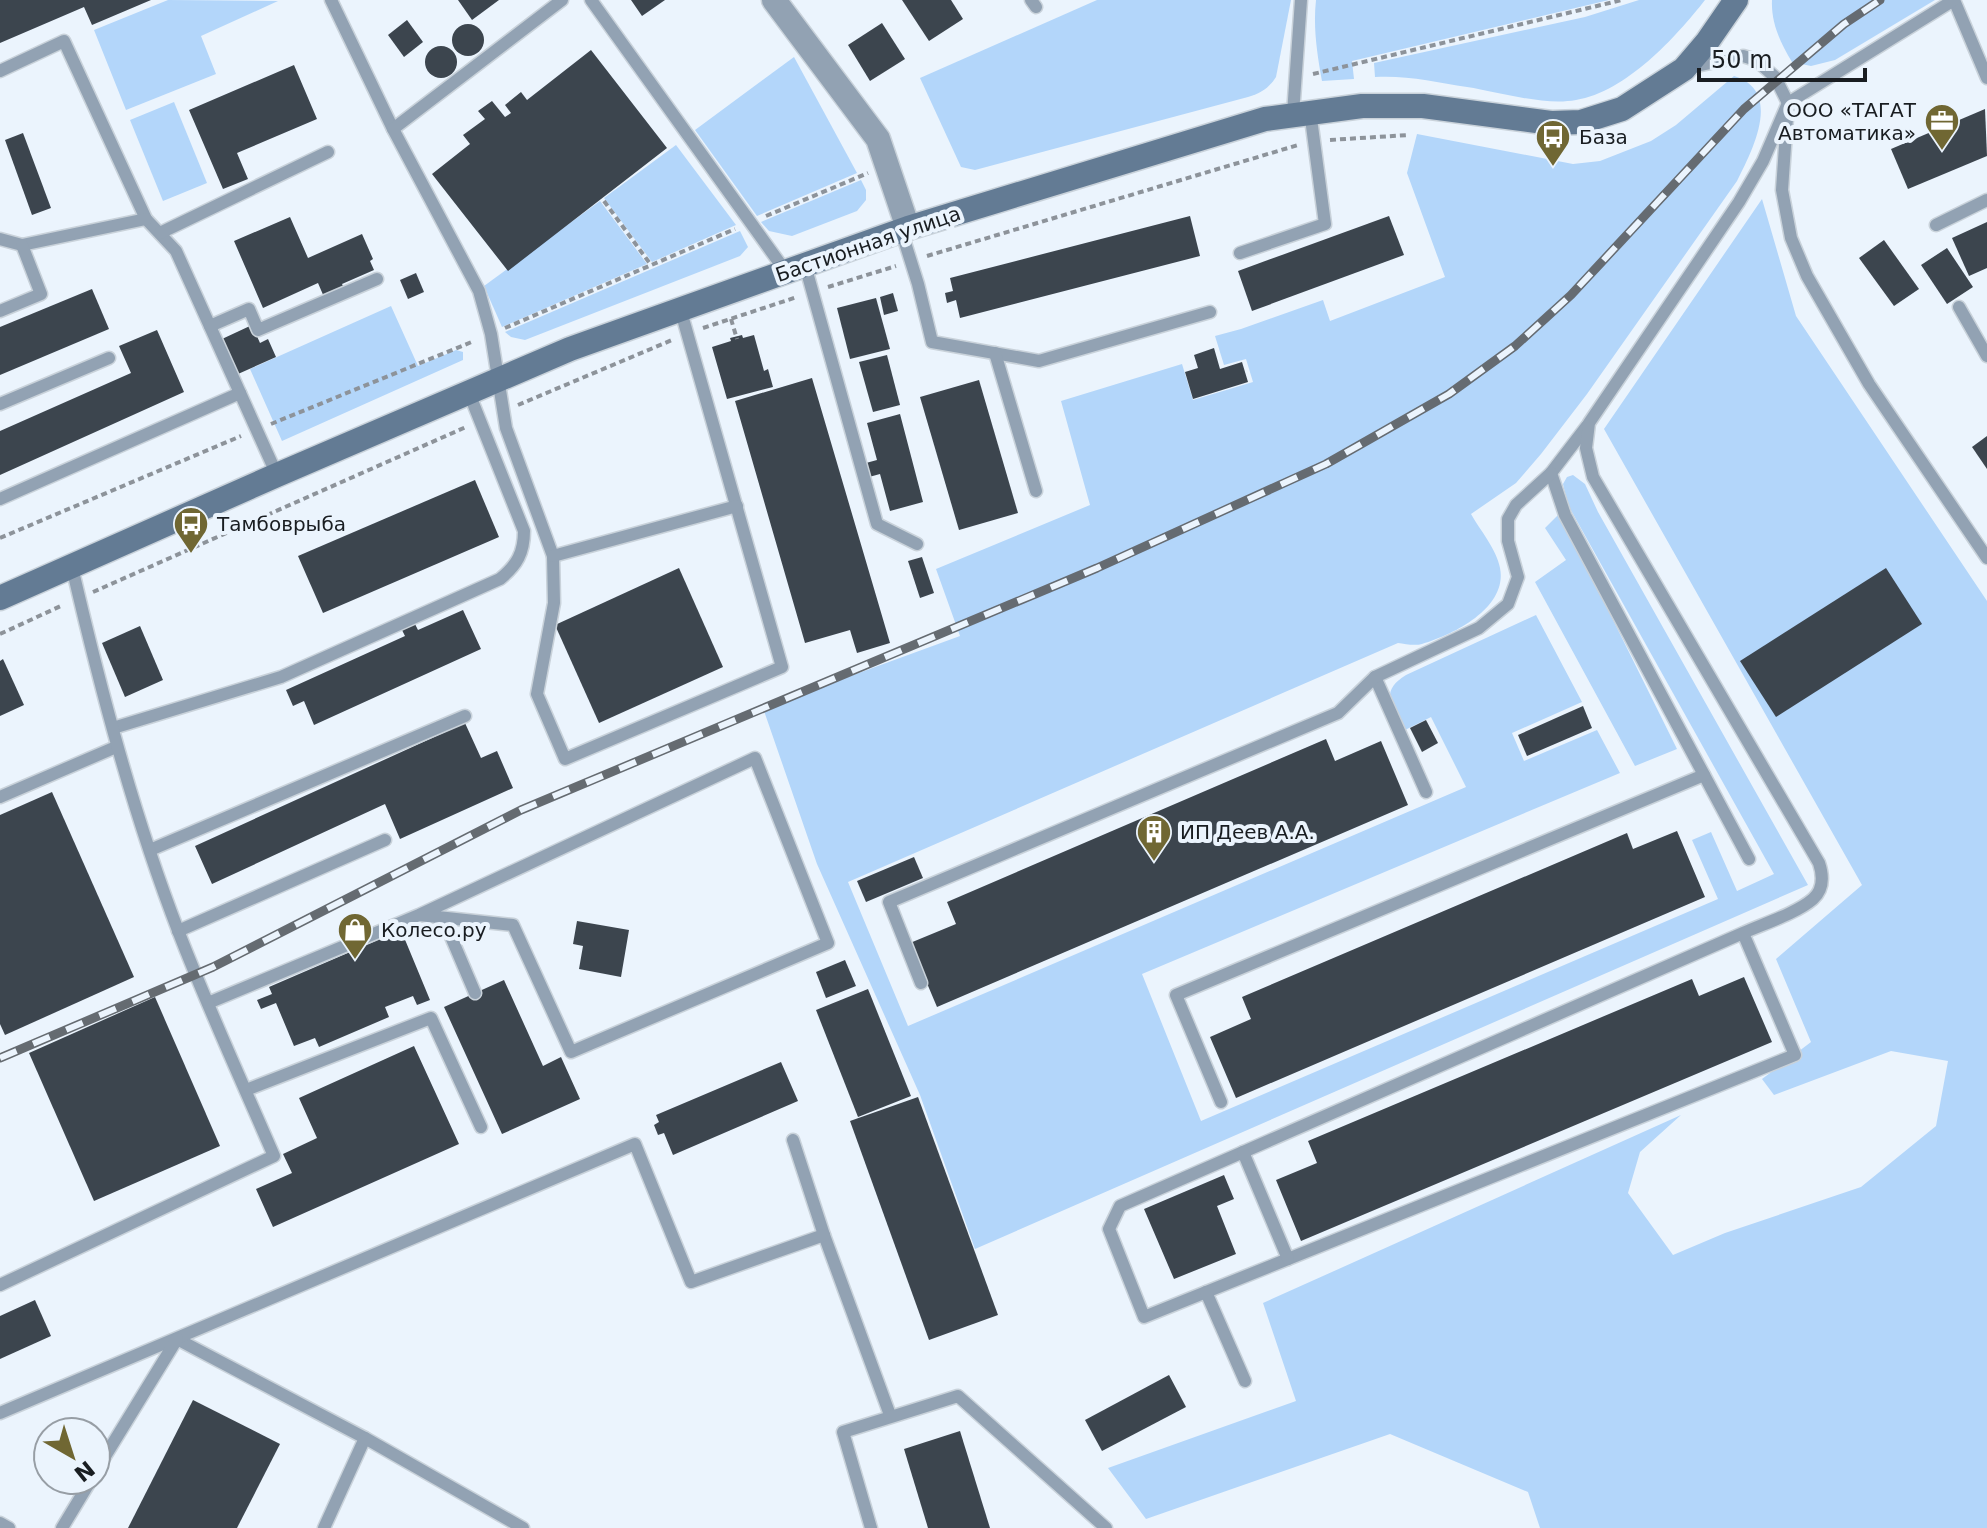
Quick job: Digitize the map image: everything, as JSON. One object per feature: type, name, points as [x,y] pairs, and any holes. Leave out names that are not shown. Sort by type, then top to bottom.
[{"type":"main road","name":"Бастионная улица","points":[[0,598],[570,349],[905,229],[1265,119],[1362,106],[1423,106],[1551,123],[1581,122],[1622,109],[1684,69],[1736,0]]},
{"type":"street","points":[[774,0],[878,139],[905,229]]},
{"type":"lane","points":[[331,0],[393,129],[479,291],[491,334],[506,428],[553,556],[554,603],[537,694],[565,759],[782,667],[680,308]]},
{"type":"lane","points":[[393,129],[562,0]]},
{"type":"lane","points":[[591,0],[751,222],[796,268],[877,524],[917,544]]},
{"type":"lane","points":[[1240,253],[1325,224],[1295,78],[1301,0]]},
{"type":"lane","points":[[921,983],[889,902],[1338,713],[1375,677],[1479,628],[1508,604],[1518,577],[1508,541],[1508,519],[1516,505],[1551,473],[1589,423],[1739,202],[1763,161],[1788,103],[1954,0],[1987,78]]},
{"type":"lane","points":[[0,71],[64,41],[146,219],[176,251],[277,475]]},
{"type":"lane","points":[[1684,69],[1743,56],[1756,60],[1775,77],[1788,103],[1782,190],[1791,238],[1807,276],[1869,384],[1987,558]]},
{"type":"lane","points":[[160,233],[328,152]]},
{"type":"lane","points":[[1936,225],[1987,200]]},
{"type":"lane","points":[[0,239],[22,245],[146,219]]},
{"type":"lane","points":[[905,229],[932,342],[1039,361],[1210,312]]},
{"type":"lane","points":[[0,311],[41,294],[22,245]]},
{"type":"lane","points":[[210,326],[249,309],[258,330],[377,279]]},
{"type":"lane","points":[[1959,307],[1987,356]]},
{"type":"lane","points":[[995,353],[1036,491]]},
{"type":"lane","points":[[0,404],[109,358]]},
{"type":"lane","points":[[0,499],[240,393]]},
{"type":"lane","points":[[113,728],[281,677],[500,579],[512,569],[520,560],[524,531],[469,393]]},
{"type":"lane","points":[[1589,423],[1586,448],[1593,477],[1819,863],[1821,886],[1814,898],[1743,933],[1120,1206],[1109,1229],[1144,1317],[1795,1055],[1743,933]]},
{"type":"lane","points":[[1551,473],[1565,515],[1749,859]]},
{"type":"lane","points":[[553,556],[737,506]]},
{"type":"lane","points":[[0,1285],[274,1156],[178,931],[150,850],[116,747],[72,567]]},
{"type":"lane","points":[[1375,677],[1426,792]]},
{"type":"lane","points":[[150,850],[465,716]]},
{"type":"lane","points":[[0,797],[116,747]]},
{"type":"lane","points":[[208,1003],[419,915],[755,758],[828,943],[571,1052],[513,925],[419,915]]},
{"type":"lane","points":[[1221,1102],[1176,995],[1704,775]]},
{"type":"lane","points":[[178,931],[385,840]]},
{"type":"lane","points":[[443,918],[475,993]]},
{"type":"lane","points":[[246,1090],[431,1018],[481,1127]]},
{"type":"lane","points":[[793,1140],[890,1415]]},
{"type":"lane","points":[[0,1413],[635,1144],[691,1282],[824,1235]]},
{"type":"lane","points":[[1243,1152],[1288,1259]]},
{"type":"lane","points":[[1206,1292],[1245,1381]]},
{"type":"lane","points":[[177,1339],[365,1438],[523,1528]]},
{"type":"lane","points":[[112,1445],[177,1339]]},
{"type":"lane","points":[[871,1528],[843,1432],[958,1396],[1106,1528]]},
{"type":"lane","points":[[324,1528],[365,1438]]},
{"type":"lane","points":[[62,1528],[81,1496]]},
{"type":"lane","points":[[0,1523],[9,1528]]},
{"type":"path","points":[[1295,78],[1622,0]]},
{"type":"path","points":[[0,538],[887,165]]},
{"type":"path","points":[[604,201],[651,265]]},
{"type":"path","points":[[731,319],[737,339]]},
{"type":"shaded area","points":[[168,0],[278,1],[201,36],[216,74],[126,110],[94,30]]},
{"type":"shaded area","points":[[1097,0],[1291,0],[1276,77],[1264,90],[1248,97],[975,170],[961,167],[920,78]]},
{"type":"shaded area","points":[[1316,0],[1609,0],[1352,61],[1354,79],[1322,81],[1316,40]]},
{"type":"shaded area","points":[[1639,0],[1705,0],[1648,61],[1631,75],[1595,95],[1576,100],[1550,101],[1421,79],[1375,77],[1374,63],[1585,17]]},
{"type":"shaded area","points":[[1772,0],[1935,0],[1835,60],[1811,66],[1792,62],[1777,32]]},
{"type":"shaded area","points":[[794,57],[857,173],[757,216],[695,130]]},
{"type":"shaded area","points":[[1734,76],[1749,84],[1757,94],[1761,107],[1756,138],[1737,181],[1541,454],[1516,483],[1471,514],[1492,547],[1500,568],[1496,595],[1476,618],[1422,644],[1398,643],[848,882],[908,1026],[1466,787],[1431,717],[1403,731],[1390,700],[1392,688],[1406,675],[1536,615],[1582,702],[1512,733],[1524,761],[1597,730],[1620,773],[1142,974],[1201,1121],[1718,899],[1692,840],[1711,832],[1737,891],[1774,874],[1568,505],[1563,484],[1567,477],[1573,475],[1585,484],[1808,885],[975,1249],[920,1095],[817,864],[763,708],[960,636],[936,569],[1090,505],[1061,401],[1182,364],[1193,400],[1253,382],[1246,359],[1224,365],[1215,336],[1323,300],[1330,321],[1445,277],[1407,173],[1417,134],[1573,164],[1600,161],[1651,141],[1676,125]]},
{"type":"shaded area","points":[[174,102],[207,183],[163,201],[130,120]]},
{"type":"shaded area","points":[[676,145],[736,225],[652,262],[604,198]]},
{"type":"shaded area","points":[[861,180],[866,190],[866,200],[857,211],[792,236],[769,231],[761,222]]},
{"type":"shaded area","points":[[1762,199],[1796,316],[1987,601],[1987,1528],[1540,1528],[1528,1492],[1390,1434],[1146,1519],[1108,1468],[1296,1401],[1263,1303],[1681,1115],[1640,1152],[1628,1193],[1673,1255],[1725,1233],[1861,1187],[1936,1126],[1948,1061],[1891,1051],[1774,1095],[1762,1079],[1811,1042],[1776,959],[1862,885],[1604,429]]},
{"type":"shaded area","points":[[600,201],[647,264],[502,327],[484,286]]},
{"type":"shaded area","points":[[740,231],[748,247],[740,256],[525,340],[511,337],[505,332]]},
{"type":"shaded area","points":[[391,306],[418,366],[456,350],[463,352],[463,360],[282,441],[250,369]]},
{"type":"shaded area","points":[[1560,513],[1677,749],[1635,766],[1535,582],[1566,560],[1545,528]]},
{"type":"building","points":[[0,0],[151,0],[92,25],[84,7],[0,43]]},
{"type":"building","points":[[458,0],[499,0],[472,20]]},
{"type":"building","points":[[631,0],[665,0],[642,16]]},
{"type":"building","points":[[902,0],[951,0],[963,19],[929,41]]},
{"type":"building","points":[[407,20],[423,42],[404,57],[388,35]]},
{"type":"building","points":[[882,23],[905,59],[870,81],[848,45]]},
{"type":"building","points":[[468,24],[479,29],[484,40],[479,51],[468,56],[457,51],[452,40],[457,29]]},
{"type":"building","points":[[441,46],[452,51],[457,62],[452,73],[441,78],[430,73],[425,62],[430,51]]},
{"type":"building","points":[[591,50],[667,148],[508,271],[432,174],[470,144],[463,135],[485,119],[478,111],[492,101],[505,117],[511,113],[505,105],[521,92],[527,100]]},
{"type":"building","points":[[294,65],[317,119],[237,153],[248,179],[223,189],[189,110]]},
{"type":"building","points":[[1985,109],[1987,156],[1908,189],[1891,149]]},
{"type":"building","points":[[23,133],[51,208],[32,215],[5,140]]},
{"type":"building","points":[[1190,216],[1200,256],[960,318],[956,300],[947,303],[945,293],[953,291],[950,278]]},
{"type":"building","points":[[1389,216],[1404,255],[1252,311],[1238,271]]},
{"type":"building","points":[[290,217],[308,258],[362,234],[373,259],[370,261],[374,270],[342,284],[344,288],[324,297],[318,283],[263,308],[234,241]]},
{"type":"building","points":[[1987,222],[1987,268],[1969,276],[1952,238]]},
{"type":"building","points":[[1884,240],[1919,289],[1894,306],[1859,258]]},
{"type":"building","points":[[1947,248],[1973,287],[1947,304],[1921,265]]},
{"type":"building","points":[[416,273],[424,292],[408,299],[400,280]]},
{"type":"building","points":[[92,289],[109,329],[0,375],[0,327]]},
{"type":"building","points":[[893,293],[898,311],[884,315],[880,297]]},
{"type":"building","points":[[876,298],[890,349],[850,359],[837,308]]},
{"type":"building","points":[[252,325],[260,343],[268,339],[276,357],[238,374],[222,339]]},
{"type":"building","points":[[157,330],[184,392],[0,475],[0,431],[131,373],[119,346]]},
{"type":"building","points":[[742,335],[743,338],[754,335],[764,371],[768,369],[773,387],[727,399],[712,347]]},
{"type":"building","points":[[1214,348],[1220,369],[1242,362],[1248,382],[1193,399],[1185,372],[1198,368],[1194,355]]},
{"type":"building","points":[[887,355],[900,405],[873,412],[859,362]]},
{"type":"building","points":[[812,378],[890,643],[857,653],[850,630],[805,643],[735,401]]},
{"type":"building","points":[[979,380],[1018,513],[959,530],[920,397]]},
{"type":"building","points":[[900,414],[923,502],[890,511],[880,474],[869,477],[866,463],[877,460],[867,423]]},
{"type":"building","points":[[1987,436],[1987,469],[1972,447]]},
{"type":"building","points":[[475,480],[499,537],[323,613],[298,556]]},
{"type":"building","points":[[922,557],[934,593],[920,598],[908,561]]},
{"type":"building","points":[[679,568],[723,667],[599,723],[555,625]]},
{"type":"building","points":[[1886,568],[1922,624],[1776,717],[1740,661]]},
{"type":"building","points":[[463,610],[481,649],[314,725],[304,701],[293,706],[286,690],[405,636],[402,630],[415,624],[418,630]]},
{"type":"building","points":[[140,626],[163,680],[125,697],[102,643]]},
{"type":"building","points":[[3,659],[24,705],[0,716],[0,661]]},
{"type":"building","points":[[1583,706],[1592,728],[1527,756],[1518,735]]},
{"type":"building","points":[[1426,720],[1438,743],[1422,752],[1410,728]]},
{"type":"building","points":[[465,723],[481,758],[497,751],[513,788],[400,839],[385,804],[212,884],[195,846]]},
{"type":"building","name":"ИП Деев А.А.","points":[[1326,739],[1335,761],[1381,741],[1408,805],[937,1007],[910,943],[956,924],[947,902]]},
{"type":"building","points":[[52,792],[134,977],[5,1035],[0,1024],[0,815]]},
{"type":"building","points":[[1677,831],[1705,897],[1236,1098],[1210,1037],[1251,1019],[1242,997],[1627,833],[1633,849]]},
{"type":"building","points":[[914,857],[923,878],[866,902],[857,881]]},
{"type":"building","points":[[577,921],[629,930],[621,977],[579,969],[583,946],[573,944]]},
{"type":"building","points":[[401,930],[430,1000],[417,1005],[413,996],[385,1007],[389,1017],[319,1047],[315,1038],[294,1046],[276,1003],[261,1009],[257,1000],[272,994],[269,987]]},
{"type":"building","points":[[845,960],[856,986],[826,998],[816,972]]},
{"type":"building","points":[[1744,977],[1772,1042],[1301,1241],[1276,1180],[1317,1163],[1308,1141],[1692,979],[1699,996]]},
{"type":"building","points":[[504,980],[543,1066],[561,1057],[580,1099],[502,1134],[444,1007]]},
{"type":"building","points":[[868,989],[911,1096],[858,1117],[816,1010]]},
{"type":"building","points":[[155,997],[220,1146],[94,1201],[29,1053]]},
{"type":"building","points":[[414,1046],[459,1144],[273,1227],[256,1189],[292,1173],[283,1154],[317,1138],[299,1098]]},
{"type":"building","points":[[781,1062],[798,1101],[673,1155],[664,1133],[658,1135],[654,1125],[659,1122],[656,1115]]},
{"type":"building","points":[[918,1097],[998,1315],[929,1340],[850,1121]]},
{"type":"building","points":[[1224,1175],[1234,1199],[1217,1206],[1236,1254],[1174,1279],[1144,1209]]},
{"type":"building","points":[[35,1300],[51,1336],[0,1359],[0,1316]]},
{"type":"building","points":[[1169,1375],[1186,1407],[1102,1451],[1085,1420]]},
{"type":"building","points":[[193,1400],[280,1444],[237,1528],[128,1528]]},
{"type":"building","points":[[960,1431],[990,1528],[928,1528],[904,1449]]},
{"type":"railway","points":[[0,1058],[213,967],[521,810],[1097,568],[1326,464],[1449,394],[1515,346],[1571,295],[1744,109],[1844,24],[1880,0]]},
{"type":"place","name":"ООО «ТАГАТ Автоматика»","points":[[1942,152]]},
{"type":"place","name":"База","points":[[1553,168]]},
{"type":"place","name":"Тамбоврыба","points":[[191,555]]},
{"type":"place","name":"ИП Деев А.А.","points":[[1154,863]]},
{"type":"place","name":"Колесо.ру","points":[[355,961]]}]
